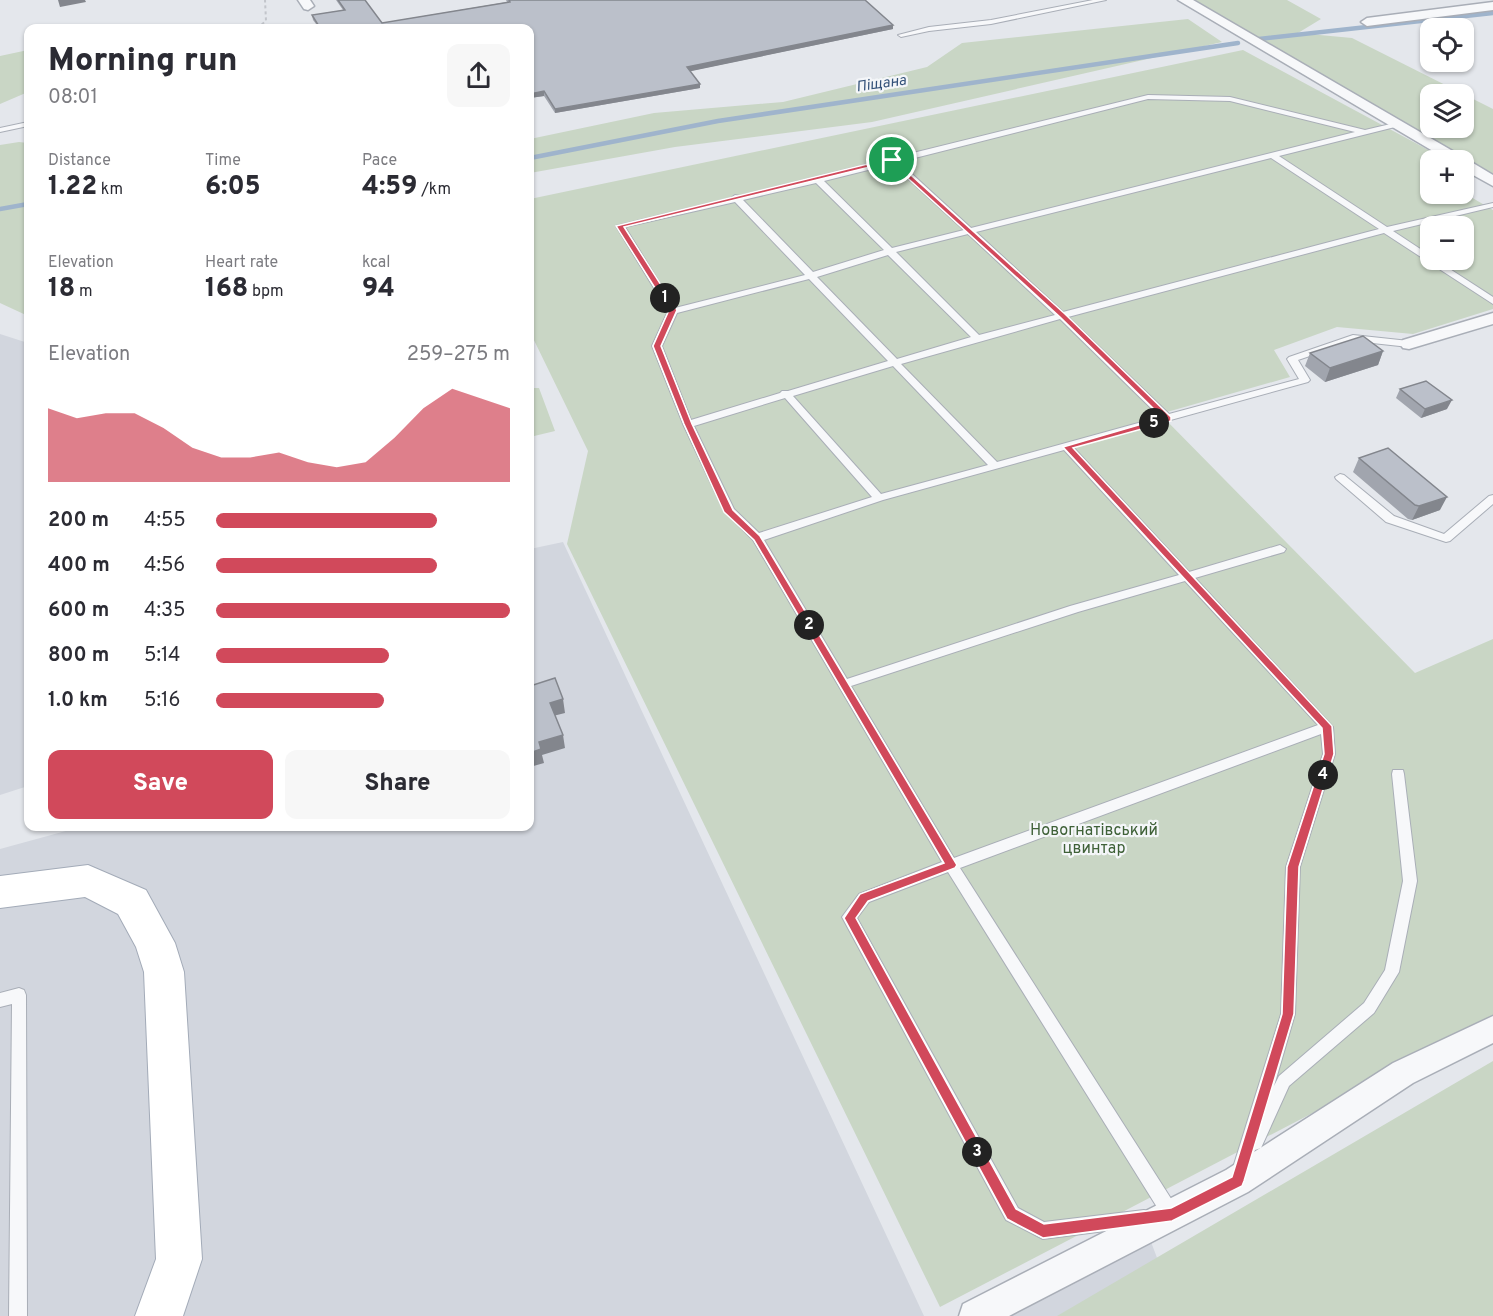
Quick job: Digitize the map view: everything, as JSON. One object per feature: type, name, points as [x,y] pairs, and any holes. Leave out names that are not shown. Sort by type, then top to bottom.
[{"type":"main road","points":[[0,892],[88,881],[132,902],[155,943],[164,972],[179,1259],[159,1316]]},
{"type":"street","points":[[1184,0],[1441,150]]},
{"type":"street","points":[[1366,22],[1493,6]]},
{"type":"street","points":[[1474,170],[1493,181]]},
{"type":"street","points":[[1409,344],[1493,318]]},
{"type":"street","points":[[975,1316],[1237,1181],[1403,1073],[1493,1029]]},
{"type":"lane","points":[[901,35],[929,29],[991,22],[1102,0]]},
{"type":"lane","points":[[673,310],[620,226],[735,197],[818,180],[1148,97],[1230,99],[1365,132]]},
{"type":"lane","points":[[673,310],[810,276],[891,251],[1396,124]]},
{"type":"lane","points":[[0,130],[24,125]]},
{"type":"lane","points":[[1272,155],[1493,302]]},
{"type":"lane","points":[[892,160],[1062,316],[1168,419]]},
{"type":"lane","points":[[818,180],[977,338]]},
{"type":"lane","points":[[735,197],[996,467]]},
{"type":"lane","points":[[688,424],[785,393],[977,338],[1386,230],[1493,205]]},
{"type":"lane","points":[[673,310],[657,346],[688,424],[729,512],[757,538],[951,865],[1172,1215],[1043,1231],[1012,1214],[849,918],[864,898],[951,865],[1327,726]]},
{"type":"lane","points":[[757,538],[879,498],[1305,380],[1292,359],[1353,338],[1409,344]]},
{"type":"lane","points":[[785,393],[879,498]]},
{"type":"lane","points":[[1067,447],[1327,726],[1329,754],[1293,867],[1288,1014],[1237,1181]]},
{"type":"lane","points":[[1340,477],[1390,519],[1446,538],[1493,498]]},
{"type":"lane","points":[[844,684],[1186,575],[1280,549]]},
{"type":"lane","points":[[1237,1181],[1284,1081],[1369,1008],[1392,972],[1410,881],[1398,774]]},
{"type":"lane","points":[[0,1000],[19,995],[18,1316]]},
{"type":"lane","points":[[179,1259],[179,1316]]},
{"type":"path","points":[[262,24],[266,21],[266,0]]},
{"type":"shaded area","points":[[0,334],[24,342],[24,787],[0,795]]},
{"type":"shaded area","points":[[563,542],[924,1316],[0,1316],[0,849],[66,831],[534,831],[534,548]]},
{"type":"shaded area","points":[[1145,1226],[1179,1316],[962,1316]]},
{"type":"green space","points":[[1195,0],[1287,0],[1321,19],[1298,33],[1352,38],[1443,84],[1420,84],[1420,131]]},
{"type":"green space","points":[[1188,19],[1222,42],[872,122],[675,147],[534,172],[534,138],[654,113],[783,102],[927,67],[962,43]]},
{"type":"green space","name":"Новогнатівський цвинтар","points":[[1243,50],[1428,150],[1420,150],[1420,204],[1474,204],[1474,199],[1493,210],[1493,309],[1413,334],[1337,327],[1274,350],[1290,377],[1160,414],[1415,673],[1493,639],[1493,1019],[940,1307],[567,544],[588,451],[534,340],[534,198]]},
{"type":"green space","points":[[24,51],[24,94],[0,104],[0,56]]},
{"type":"green space","points":[[1474,99],[1493,109],[1493,174],[1474,163],[1474,150],[1452,150],[1431,138],[1474,138]]},
{"type":"green space","points":[[24,143],[24,314],[0,303],[0,145]]},
{"type":"green space","points":[[534,388],[539,388],[555,431],[534,436]]},
{"type":"green space","points":[[1493,1061],[1493,1316],[1057,1316]]},
{"type":"building","points":[[338,0],[365,0],[382,23],[510,2],[509,0],[865,0],[893,25],[687,67],[700,84],[555,109],[544,91],[534,93],[534,24],[318,24],[312,15],[345,10]]},
{"type":"building","points":[[1363,336],[1383,351],[1330,368],[1310,353]]},
{"type":"building","points":[[1426,381],[1452,400],[1425,409],[1400,389]]},
{"type":"building","points":[[1388,448],[1447,497],[1419,506],[1415,505],[1359,458]]},
{"type":"building","points":[[555,678],[563,699],[550,703],[563,735],[539,742],[541,749],[534,752],[534,685]]},
{"type":"waterway","name":"Піщана","points":[[1259,39],[1493,13]]},
{"type":"waterway","name":"Піщана","points":[[534,157],[718,121],[1238,43]]},
{"type":"waterway","name":"Піщана","points":[[0,209],[24,205]]},
{"type":"route","points":[[892,160],[1062,316],[1168,419],[1067,447],[1327,726],[1329,754],[1293,867],[1288,1014],[1237,1181],[1172,1215],[1043,1231],[1012,1214],[849,918],[864,898],[951,865],[757,538],[729,512],[688,424],[657,346],[673,310],[620,226],[735,197],[818,180],[892,160]]}]
